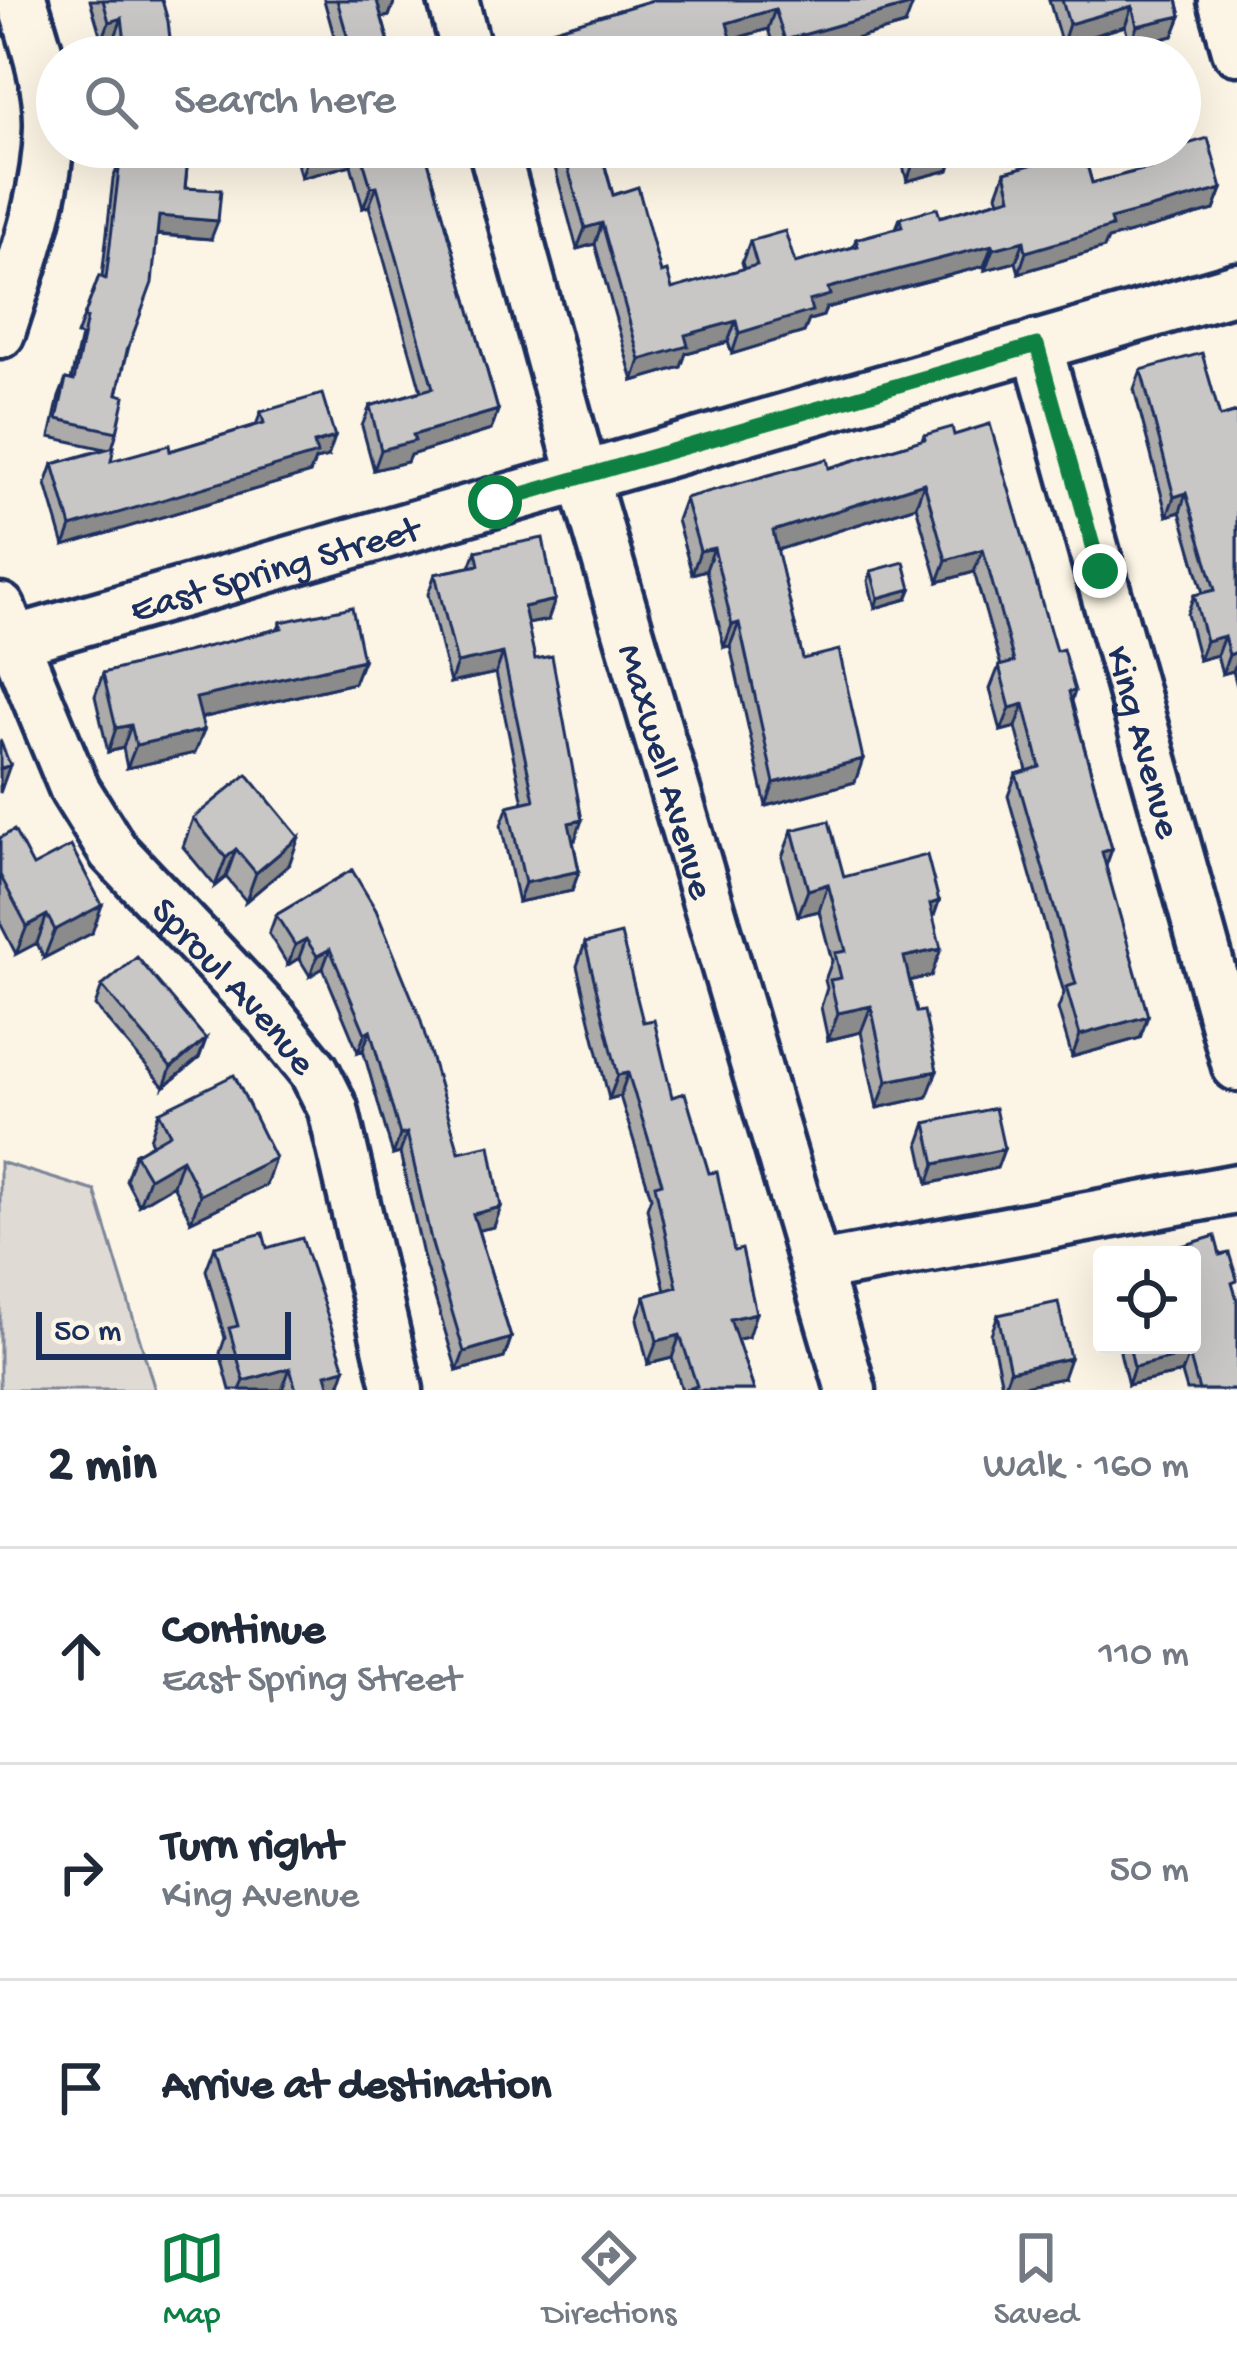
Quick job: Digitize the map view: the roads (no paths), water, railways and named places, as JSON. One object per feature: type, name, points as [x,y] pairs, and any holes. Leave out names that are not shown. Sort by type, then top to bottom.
[{"type":"street","points":[[22,0],[36,62]]},
{"type":"street","points":[[453,0],[463,36]]},
{"type":"street","points":[[1223,0],[1237,50]]},
{"type":"street","points":[[0,333],[39,208],[44,168]]},
{"type":"street","name":"Maxwell Avenue","points":[[499,168],[583,477],[851,1390]]},
{"type":"street","name":"East Spring Street","points":[[4,631],[583,477],[1237,288]]},
{"type":"street","name":"King Avenue","points":[[1037,345],[1237,1066]]},
{"type":"street","name":"Sproul Avenue","points":[[4,631],[75,790],[113,851],[272,1019],[314,1071],[333,1109],[398,1390]]},
{"type":"street","points":[[818,1267],[1237,1189]]}]
